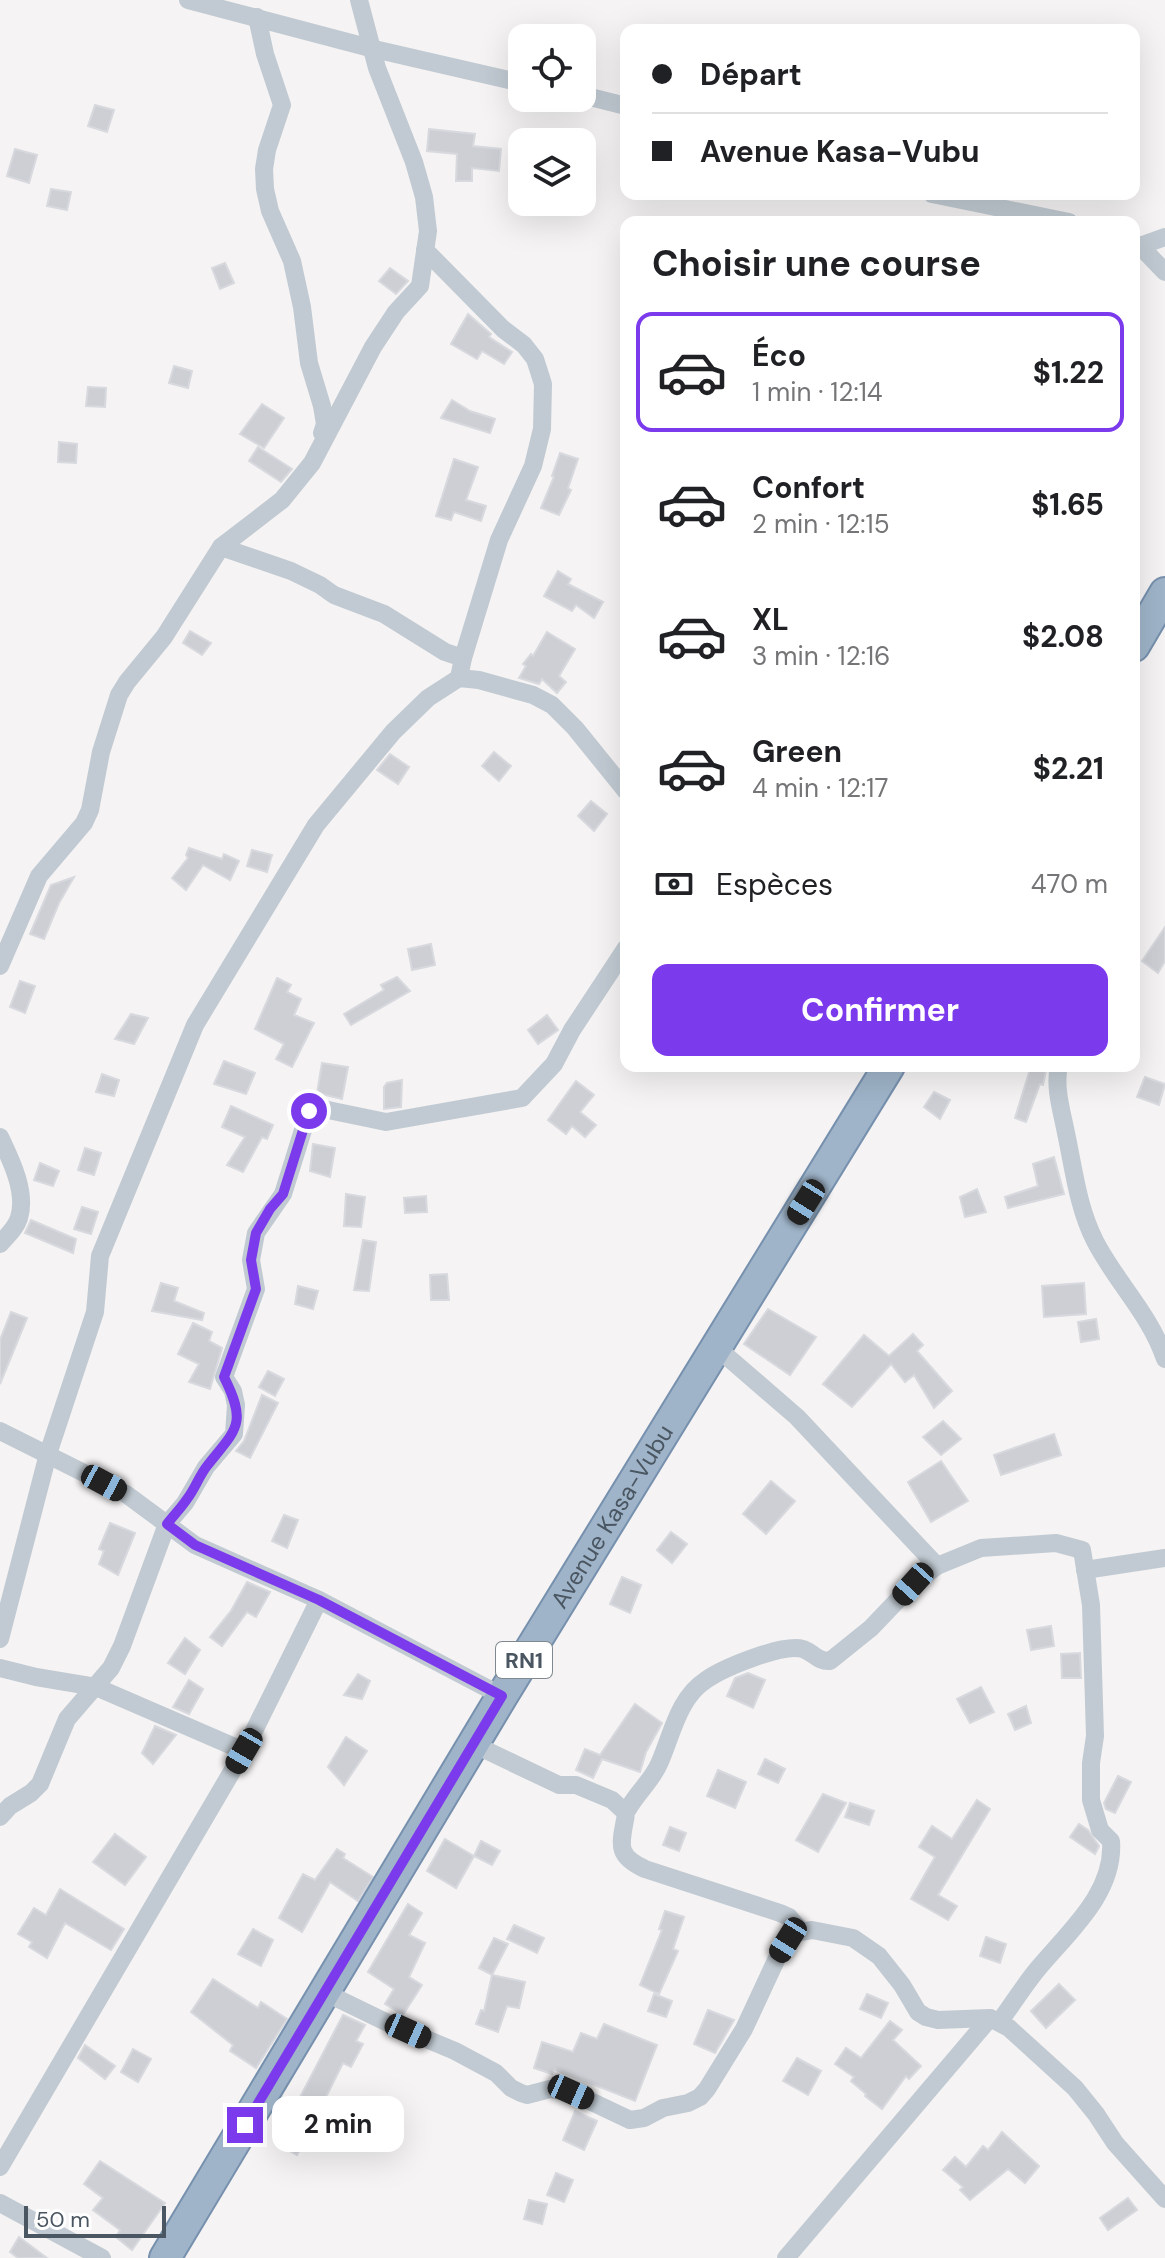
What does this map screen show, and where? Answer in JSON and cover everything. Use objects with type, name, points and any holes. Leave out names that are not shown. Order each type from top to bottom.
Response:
[{"type":"highway","points":[[1140,636],[1165,593]]},
{"type":"highway","name":"Avenue Kasa-Vubu","points":[[165,2258],[502,1696],[885,1072]]},
{"type":"street","points":[[188,0],[374,49],[508,80]]},
{"type":"street","points":[[0,966],[39,876],[84,823],[90,810],[101,752],[119,695],[164,637],[221,547],[282,500],[312,463],[373,347],[396,312],[420,286],[428,231],[424,197],[414,162],[377,68],[359,0]]},
{"type":"street","points":[[257,17],[265,54],[282,105],[267,150],[265,189],[270,211],[292,261],[309,363],[325,424],[312,463]]},
{"type":"street","points":[[596,98],[620,104]]},
{"type":"street","points":[[961,200],[1040,216]]},
{"type":"street","points":[[1140,243],[1165,237]]},
{"type":"street","points":[[1140,247],[1165,272]]},
{"type":"street","points":[[425,250],[503,329],[524,345],[535,359],[543,384],[542,429],[533,466],[499,540],[459,678]]},
{"type":"street","points":[[221,547],[291,571],[334,595],[384,614],[445,652],[463,658]]},
{"type":"street","points":[[0,1639],[48,1454],[95,1312],[100,1256],[195,1025],[316,825],[393,732],[428,698],[459,678],[508,687],[552,705],[620,784]]},
{"type":"street","points":[[0,1817],[10,1806],[37,1789],[51,1763],[67,1719],[111,1668],[167,1524],[190,1495],[206,1467],[234,1434],[236,1405],[233,1391],[224,1377],[256,1289],[251,1260],[253,1245],[262,1221],[283,1194],[309,1111],[312,1108],[328,1110],[386,1122],[522,1098],[554,1064],[572,1030],[620,957]]},
{"type":"street","points":[[1059,1072],[1059,1099],[1087,1221],[1096,1242],[1144,1313],[1165,1359]]},
{"type":"street","points":[[0,1137],[19,1183],[20,1217],[0,1244]]},
{"type":"street","points":[[716,1347],[797,1417],[937,1566]]},
{"type":"street","points":[[0,1431],[126,1494],[195,1545],[319,1600],[502,1696]]},
{"type":"street","points":[[786,2258],[1095,1903],[1112,1852],[1111,1841],[1100,1830],[1095,1819],[1091,1800],[1095,1736],[1091,1605],[1082,1550],[1056,1543],[981,1548],[937,1566],[913,1584],[871,1628],[830,1661],[822,1662],[803,1649],[772,1652],[720,1672],[694,1689],[674,1722],[658,1766],[625,1812],[621,1843],[624,1853],[632,1863],[665,1876],[780,1913],[789,1917],[800,1930]]},
{"type":"street","points":[[1085,1570],[1165,1558]]},
{"type":"street","points":[[0,2167],[244,1751],[319,1600]]},
{"type":"street","points":[[0,1668],[96,1687],[244,1751]]},
{"type":"street","points":[[473,1744],[559,1785],[576,1785],[612,1800],[625,1812]]},
{"type":"street","points":[[324,1992],[455,2051],[496,2073],[521,2093],[527,2095],[550,2089],[571,2092],[635,2120],[663,2108],[688,2103],[707,2089],[744,2029],[788,1940],[800,1930],[823,1931],[853,1938],[891,1969],[918,2012],[926,2017],[938,2020],[995,2019],[1075,2088],[1115,2143],[1165,2199]]},
{"type":"street","points":[[0,2203],[102,2258]]},
{"type":"building","points":[[95,105],[114,110],[107,132],[88,126]]},
{"type":"building","points":[[429,129],[475,134],[473,146],[501,149],[499,171],[472,168],[472,181],[456,181],[457,154],[427,151]]},
{"type":"building","points":[[15,149],[37,155],[29,183],[7,176]]},
{"type":"building","points":[[51,189],[71,192],[67,210],[47,206]]},
{"type":"building","points":[[225,263],[234,283],[220,289],[212,268]]},
{"type":"building","points":[[390,268],[408,281],[396,294],[379,281]]},
{"type":"building","points":[[468,314],[491,334],[489,337],[512,352],[504,364],[482,351],[477,359],[451,344]]},
{"type":"building","points":[[174,366],[192,371],[188,388],[169,383]]},
{"type":"building","points":[[88,387],[106,388],[105,407],[86,406]]},
{"type":"building","points":[[452,400],[470,411],[495,419],[490,433],[441,418]]},
{"type":"building","points":[[262,404],[284,418],[264,448],[240,434]]},
{"type":"building","points":[[59,442],[77,444],[76,463],[58,462]]},
{"type":"building","points":[[258,447],[292,469],[281,482],[249,461]]},
{"type":"building","points":[[560,453],[578,459],[568,488],[571,490],[559,515],[541,508]]},
{"type":"building","points":[[454,459],[478,467],[466,500],[486,506],[481,521],[454,512],[451,520],[436,516]]},
{"type":"building","points":[[558,571],[571,579],[568,584],[603,602],[594,618],[576,605],[572,611],[544,596]]},
{"type":"building","points":[[190,631],[211,643],[202,655],[183,643]]},
{"type":"building","points":[[547,632],[575,649],[559,676],[566,682],[557,693],[542,679],[539,684],[519,678],[526,666],[523,664],[531,654],[533,656]]},
{"type":"building","points":[[494,752],[511,766],[499,781],[482,766]]},
{"type":"building","points":[[390,754],[409,767],[398,784],[377,770]]},
{"type":"building","points":[[591,801],[607,814],[594,831],[578,816]]},
{"type":"building","points":[[189,848],[222,859],[224,854],[239,861],[230,880],[203,865],[186,890],[172,878],[188,858]]},
{"type":"building","points":[[252,850],[272,855],[267,872],[247,866]]},
{"type":"building","points":[[74,877],[44,939],[30,934],[51,885]]},
{"type":"building","points":[[1165,927],[1165,961],[1158,973],[1142,961]]},
{"type":"building","points":[[431,944],[435,965],[412,970],[408,949]]},
{"type":"building","points":[[397,977],[410,991],[351,1025],[344,1014],[384,990],[381,985]]},
{"type":"building","points":[[277,978],[291,985],[287,992],[301,999],[294,1015],[314,1023],[292,1067],[276,1059],[284,1044],[255,1029]]},
{"type":"building","points":[[20,981],[35,986],[25,1013],[10,1007]]},
{"type":"building","points":[[131,1014],[148,1018],[134,1044],[115,1039]]},
{"type":"building","points":[[547,1015],[558,1030],[538,1044],[528,1030]]},
{"type":"building","points":[[224,1061],[255,1073],[246,1094],[214,1084]]},
{"type":"building","points":[[322,1063],[348,1067],[342,1099],[317,1093]]},
{"type":"building","points":[[1029,1072],[1046,1072],[1026,1122],[1015,1118]]},
{"type":"building","points":[[102,1074],[119,1080],[114,1096],[96,1092]]},
{"type":"building","points":[[1145,1077],[1165,1084],[1159,1105],[1137,1097]]},
{"type":"building","points":[[402,1080],[401,1107],[384,1109],[384,1087],[387,1083]]},
{"type":"building","points":[[576,1081],[594,1095],[580,1112],[596,1125],[585,1137],[572,1126],[566,1134],[548,1120]]},
{"type":"building","points":[[934,1092],[950,1100],[940,1119],[924,1107]]},
{"type":"building","points":[[231,1106],[273,1125],[267,1139],[262,1137],[243,1172],[227,1165],[245,1137],[222,1127]]},
{"type":"building","points":[[313,1144],[335,1148],[330,1177],[310,1171]]},
{"type":"building","points":[[85,1148],[101,1153],[94,1175],[78,1170]]},
{"type":"building","points":[[1054,1157],[1064,1194],[1008,1208],[1005,1197],[1038,1186],[1033,1164]]},
{"type":"building","points":[[40,1163],[59,1171],[53,1186],[34,1180]]},
{"type":"building","points":[[977,1189],[986,1212],[965,1217],[960,1197]]},
{"type":"building","points":[[346,1194],[365,1197],[361,1227],[344,1226]]},
{"type":"building","points":[[426,1196],[427,1212],[405,1213],[404,1198]]},
{"type":"building","points":[[82,1207],[98,1212],[91,1234],[74,1229]]},
{"type":"building","points":[[31,1220],[76,1239],[73,1253],[25,1233]]},
{"type":"building","points":[[363,1240],[376,1242],[369,1291],[354,1290]]},
{"type":"building","points":[[447,1274],[449,1300],[431,1300],[430,1275]]},
{"type":"building","points":[[161,1283],[178,1288],[174,1301],[204,1313],[202,1320],[152,1311]]},
{"type":"building","points":[[1084,1283],[1086,1314],[1044,1317],[1042,1286]]},
{"type":"building","points":[[298,1286],[318,1291],[313,1309],[295,1304]]},
{"type":"building","points":[[768,1309],[816,1337],[790,1375],[744,1344]]},
{"type":"building","points":[[11,1312],[27,1318],[0,1384],[0,1340]]},
{"type":"building","points":[[1096,1319],[1099,1339],[1081,1342],[1078,1322]]},
{"type":"building","points":[[193,1323],[212,1332],[209,1341],[222,1348],[210,1389],[189,1382],[199,1364],[178,1354]]},
{"type":"building","points":[[913,1334],[923,1345],[917,1351],[952,1391],[934,1408],[914,1375],[905,1382],[891,1364],[852,1407],[823,1384],[864,1335],[889,1356]]},
{"type":"building","points":[[268,1371],[284,1379],[275,1396],[259,1387]]},
{"type":"building","points":[[262,1395],[278,1403],[250,1458],[236,1451],[244,1441]]},
{"type":"building","points":[[943,1421],[961,1439],[941,1455],[923,1437]]},
{"type":"building","points":[[1054,1434],[1061,1455],[1001,1475],[994,1455]]},
{"type":"building","points":[[941,1461],[968,1501],[931,1522],[908,1482]]},
{"type":"building","points":[[771,1481],[795,1501],[766,1534],[743,1514]]},
{"type":"building","points":[[284,1515],[298,1520],[287,1548],[272,1541]]},
{"type":"building","points":[[110,1523],[135,1533],[118,1575],[99,1564],[104,1551],[99,1549]]},
{"type":"building","points":[[671,1532],[687,1544],[672,1563],[657,1550]]},
{"type":"building","points":[[622,1577],[641,1585],[630,1613],[610,1604]]},
{"type":"building","points":[[247,1582],[270,1592],[256,1617],[247,1612],[222,1646],[210,1637],[231,1611]]},
{"type":"building","points":[[1051,1626],[1054,1646],[1031,1650],[1027,1630]]},
{"type":"building","points":[[185,1638],[200,1650],[185,1674],[168,1663]]},
{"type":"building","points":[[1080,1653],[1081,1678],[1062,1678],[1061,1654]]},
{"type":"building","points":[[748,1673],[765,1680],[753,1708],[727,1696],[735,1678]]},
{"type":"building","points":[[358,1674],[370,1681],[362,1699],[344,1695]]},
{"type":"building","points":[[189,1680],[203,1689],[189,1714],[173,1707]]},
{"type":"building","points":[[981,1687],[994,1712],[970,1723],[957,1699]]},
{"type":"building","points":[[635,1704],[662,1723],[646,1752],[640,1772],[602,1759],[593,1778],[576,1770],[585,1749],[600,1755]]},
{"type":"building","points":[[1026,1706],[1031,1723],[1015,1730],[1008,1714]]},
{"type":"building","points":[[155,1726],[176,1735],[153,1764],[142,1753]]},
{"type":"building","points":[[346,1737],[367,1751],[344,1785],[328,1767]]},
{"type":"building","points":[[765,1759],[785,1769],[778,1783],[758,1774]]},
{"type":"building","points":[[718,1770],[746,1782],[735,1808],[707,1796]]},
{"type":"building","points":[[1118,1776],[1131,1782],[1115,1813],[1106,1809],[1104,1803]]},
{"type":"building","points":[[823,1794],[846,1803],[818,1852],[796,1840]]},
{"type":"building","points":[[977,1800],[990,1809],[938,1895],[957,1906],[948,1920],[911,1899],[935,1857],[919,1847],[932,1826],[952,1839]]},
{"type":"building","points":[[850,1803],[874,1811],[869,1825],[845,1817]]},
{"type":"building","points":[[1079,1824],[1088,1830],[1099,1846],[1095,1854],[1070,1837]]},
{"type":"building","points":[[670,1827],[686,1833],[679,1851],[663,1845]]},
{"type":"building","points":[[115,1834],[146,1857],[125,1885],[93,1862]]},
{"type":"building","points":[[445,1839],[474,1856],[456,1888],[427,1871]]},
{"type":"building","points":[[481,1841],[500,1851],[492,1865],[474,1856]]},
{"type":"building","points":[[337,1849],[345,1854],[343,1858],[373,1877],[358,1901],[330,1882],[302,1932],[279,1918],[303,1874],[315,1880]]},
{"type":"building","points":[[60,1889],[124,1929],[111,1950],[65,1923],[47,1958],[29,1947],[32,1942],[18,1934],[34,1908],[46,1915]]},
{"type":"building","points":[[408,1904],[422,1913],[409,1935],[425,1943],[409,1977],[422,1985],[403,2015],[385,2004],[394,1989],[368,1972]]},
{"type":"building","points":[[665,1911],[684,1917],[673,1949],[678,1951],[659,1994],[640,1985],[662,1930],[659,1929]]},
{"type":"building","points":[[514,1925],[544,1938],[537,1953],[507,1939]]},
{"type":"building","points":[[253,1929],[273,1940],[261,1966],[238,1954]]},
{"type":"building","points":[[986,1937],[1006,1944],[1000,1963],[980,1956]]},
{"type":"building","points":[[494,1938],[508,1944],[492,1975],[479,1968]]},
{"type":"building","points":[[492,1975],[525,1982],[519,2008],[507,2006],[498,2032],[476,2024],[481,2010],[484,2011]]},
{"type":"building","points":[[213,1979],[258,2008],[261,2002],[287,2019],[256,2068],[230,2051],[233,2045],[191,2012]]},
{"type":"building","points":[[1059,1984],[1075,2000],[1046,2028],[1031,2011]]},
{"type":"building","points":[[654,1994],[672,2001],[666,2017],[648,2011]]},
{"type":"building","points":[[867,1994],[888,2003],[881,2018],[860,2009]]},
{"type":"building","points":[[708,2010],[734,2020],[715,2053],[694,2044]]},
{"type":"building","points":[[343,2015],[365,2025],[356,2041],[363,2044],[351,2067],[343,2063],[297,2155],[276,2143]]},
{"type":"building","points":[[890,2021],[902,2030],[893,2040],[921,2066],[909,2079],[906,2076],[882,2109],[851,2081],[854,2077],[835,2064],[846,2048],[861,2058]]},
{"type":"building","points":[[604,2024],[657,2045],[635,2101],[554,2069],[552,2074],[534,2068],[542,2042],[573,2052],[581,2033],[597,2039]]},
{"type":"building","points":[[85,2045],[115,2066],[105,2079],[78,2058]]},
{"type":"building","points":[[133,2049],[151,2059],[138,2082],[121,2072]]},
{"type":"building","points":[[797,2058],[821,2071],[808,2095],[783,2081]]},
{"type":"building","points":[[575,2111],[597,2121],[584,2150],[563,2140]]},
{"type":"building","points":[[1002,2132],[1039,2166],[1025,2183],[1008,2169],[970,2200],[960,2190],[963,2187],[943,2170],[955,2157],[966,2167],[983,2146],[988,2150]]},
{"type":"building","points":[[100,2161],[165,2203],[132,2250],[116,2237],[120,2230],[93,2210],[103,2198],[84,2184]]},
{"type":"building","points":[[556,2173],[573,2180],[564,2202],[547,2195]]},
{"type":"building","points":[[1128,2198],[1137,2210],[1108,2230],[1100,2218]]},
{"type":"building","points":[[529,2200],[547,2204],[542,2224],[524,2219]]},
{"type":"building","points":[[19,2237],[47,2258],[18,2258],[10,2252]]},
{"type":"route","points":[[245,2125],[502,1696],[319,1600],[195,1545],[167,1524],[185,1503],[206,1467],[234,1434],[236,1405],[233,1391],[224,1377],[256,1289],[251,1260],[253,1245],[262,1221],[283,1194],[289,1180],[309,1111]]}]
